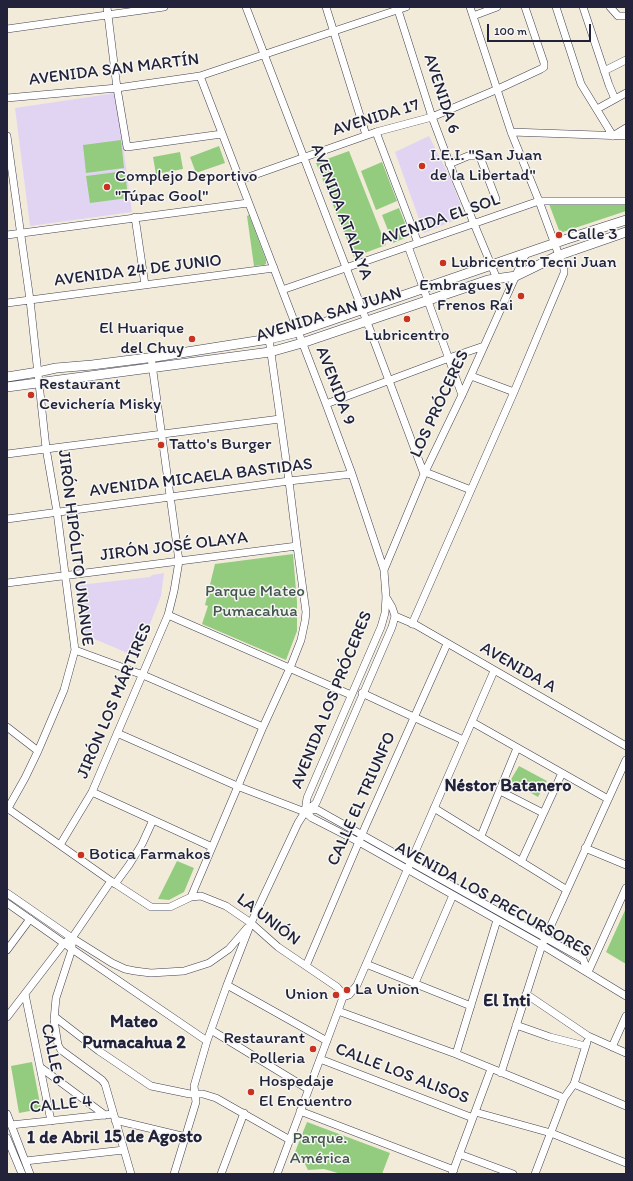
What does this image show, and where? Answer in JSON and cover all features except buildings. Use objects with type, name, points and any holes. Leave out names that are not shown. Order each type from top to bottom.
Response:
[{"type":"main road","name":"AVENIDA SAN JUAN","points":[[7,376],[56,368],[151,357],[268,339],[298,332],[554,243],[626,220]]},
{"type":"main road","name":"AVENIDA SAN JUAN","points":[[7,387],[270,352],[367,322],[488,280],[516,276],[558,256],[626,232]]},
{"type":"street","points":[[7,29],[108,11],[164,7]]},
{"type":"street","name":"AVENIDA ATALAYA","points":[[246,7],[347,268],[424,473]]},
{"type":"street","points":[[326,7],[366,135]]},
{"type":"street","name":"AVENIDA SAN MARTÍN","points":[[7,98],[117,88],[200,76],[265,55],[397,8],[406,7]]},
{"type":"street","points":[[412,624],[514,392],[564,273],[564,269],[539,201],[511,132],[470,7]]},
{"type":"street","points":[[473,16],[497,7]]},
{"type":"street","name":"AVENIDA 17","points":[[240,180],[366,135],[432,117],[541,70],[544,67],[544,63],[525,7]]},
{"type":"street","points":[[556,7],[581,84],[613,136]]},
{"type":"street","points":[[583,7],[615,99]]},
{"type":"street","points":[[610,7],[618,16],[626,16]]},
{"type":"street","name":"AVENIDA 6","points":[[397,8],[432,117],[449,164],[475,223],[497,279]]},
{"type":"street","points":[[108,11],[117,88],[127,147],[222,134]]},
{"type":"street","points":[[604,71],[626,60]]},
{"type":"street","name":"AVENIDA 9","points":[[200,76],[352,474],[384,570],[386,597]]},
{"type":"street","points":[[597,109],[626,93]]},
{"type":"street","points":[[613,136],[626,128]]},
{"type":"street","points":[[376,132],[418,243]]},
{"type":"street","points":[[511,132],[626,136]]},
{"type":"street","name":"JIRÓN HIPÓLITO UNANUE","points":[[7,136],[9,164],[21,233],[30,300],[46,448],[57,512],[75,650],[64,690],[38,751],[25,778],[7,809]]},
{"type":"street","points":[[449,164],[468,156],[480,157],[496,199]]},
{"type":"street","name":"AVENIDA EL SOL","points":[[282,290],[539,201],[626,201]]},
{"type":"street","points":[[7,235],[248,203]]},
{"type":"street","points":[[135,217],[145,286]]},
{"type":"street","points":[[408,246],[462,395]]},
{"type":"street","name":"LOS PRÓCERES","points":[[384,570],[424,473],[471,376],[526,253]]},
{"type":"street","name":"AVENIDA 24 DE JUNIO","points":[[7,303],[274,268]]},
{"type":"street","points":[[7,809],[151,907],[170,907],[191,897],[237,786],[290,668],[301,640],[306,612],[296,546],[289,481],[268,339]]},
{"type":"street","points":[[326,404],[484,346]]},
{"type":"street","name":"JIRÓN LOS MÁRTIRES","points":[[60,845],[92,792],[116,733],[143,675],[168,615],[174,591],[179,561],[151,357]]},
{"type":"street","points":[[471,376],[514,392]]},
{"type":"street","points":[[7,454],[280,419]]},
{"type":"street","points":[[424,473],[471,490]]},
{"type":"street","name":"AVENIDA MICAELA BASTIDAS","points":[[7,519],[289,481],[352,474]]},
{"type":"street","name":"JIRÓN JOSÉ OLAYA","points":[[7,584],[296,546]]},
{"type":"street","name":"AVENIDA LOS PRÓCERES","points":[[174,1174],[196,1102],[194,1086],[207,1041],[251,923],[293,833],[305,812],[316,803],[362,693],[392,627],[395,616],[386,597]]},
{"type":"street","name":"AVENIDA LOS PRÓCERES","points":[[305,812],[307,798],[381,627],[385,612],[386,597]]},
{"type":"street","points":[[168,615],[351,695]]},
{"type":"street","name":"AVENIDA A","points":[[395,616],[412,624],[626,746]]},
{"type":"street","name":"CALLE EL TRIUNFO","points":[[306,966],[446,644]]},
{"type":"street","points":[[75,650],[143,675],[263,727]]},
{"type":"street","points":[[276,1174],[343,997],[354,991],[494,671]]},
{"type":"street","points":[[362,693],[463,740]]},
{"type":"street","points":[[472,722],[608,799]]},
{"type":"street","points":[[7,727],[38,751]]},
{"type":"street","name":"AVENIDA LOS PRECURSORES","points":[[116,733],[237,786],[305,812],[312,818],[359,842],[498,920],[583,959],[588,972]]},
{"type":"street","points":[[481,836],[518,748]]},
{"type":"street","points":[[501,1073],[544,941],[626,760]]},
{"type":"street","points":[[521,862],[562,773]]},
{"type":"street","points":[[500,791],[543,813]]},
{"type":"street","points":[[92,792],[212,846]]},
{"type":"street","points":[[434,808],[567,890]]},
{"type":"street","name":"AVENIDA LOS PRECURSORES","points":[[305,812],[316,809],[410,862],[544,941]]},
{"type":"street","points":[[7,1018],[64,943],[72,938],[113,882],[129,865],[142,844],[153,820]]},
{"type":"street","points":[[586,848],[626,865]]},
{"type":"street","points":[[626,888],[588,972],[626,996]]},
{"type":"street","points":[[7,893],[72,938],[112,963],[125,969],[151,973],[184,971],[209,963],[228,949],[251,923]]},
{"type":"street","points":[[415,983],[453,895]]},
{"type":"street","name":"LA UNIÓN","points":[[191,897],[201,896],[226,906],[251,923],[278,947],[337,987],[343,997]]},
{"type":"street","points":[[7,903],[207,1041]]},
{"type":"street","points":[[7,950],[30,919]]},
{"type":"street","points":[[456,1054],[498,920]]},
{"type":"street","points":[[72,938],[72,949],[56,998],[55,1017],[59,1047],[102,1080],[107,1088],[131,1174]]},
{"type":"street","points":[[366,964],[471,1006]]},
{"type":"street","points":[[227,985],[327,1041]]},
{"type":"street","name":"CALLE 6","points":[[25,994],[51,1121]]},
{"type":"street","points":[[526,994],[588,1036],[626,1053]]},
{"type":"street","points":[[338,1010],[456,1054],[564,1098]]},
{"type":"street","points":[[612,1047],[626,1016]]},
{"type":"street","points":[[55,1017],[99,1051],[151,1086],[195,1094],[203,1094],[216,1098],[290,1140]]},
{"type":"street","points":[[516,1025],[550,1037],[585,1046]]},
{"type":"street","points":[[211,1030],[308,1089]]},
{"type":"street","points":[[535,1174],[564,1098],[574,1084],[588,1036]]},
{"type":"street","name":"CALLE LOS ALISOS","points":[[320,1059],[474,1115],[551,1133],[626,1163]]},
{"type":"street","points":[[40,1067],[104,1115]]},
{"type":"street","points":[[300,1111],[453,1172],[491,1069]]},
{"type":"street","points":[[574,1084],[626,1106]]},
{"type":"street","points":[[221,1174],[244,1113]]},
{"type":"street","name":"CALLE 4","points":[[11,1125],[104,1115],[186,1137]]},
{"type":"street","points":[[7,1116],[30,1174]]},
{"type":"street","points":[[7,1138],[22,1174]]},
{"type":"street","points":[[25,1161],[124,1150]]},
{"type":"street","points":[[459,1154],[513,1174]]},
{"type":"shaded area","points":[[116,93],[132,212],[30,226],[15,108]]},
{"type":"shaded area","points":[[429,136],[451,180],[465,216],[424,233],[395,152]]},
{"type":"shaded area","points":[[164,573],[161,596],[137,657],[85,635],[79,585],[150,577],[152,575]]},
{"type":"green space","points":[[121,140],[124,168],[86,173],[83,145]]},
{"type":"green space","points":[[219,146],[225,163],[196,173],[190,157]]},
{"type":"green space","points":[[349,151],[386,245],[354,257],[316,163]]},
{"type":"green space","points":[[180,152],[183,169],[156,174],[153,157]]},
{"type":"green space","points":[[382,162],[397,201],[376,210],[361,171]]},
{"type":"green space","name":"Complejo Deportivo \"Túpac Gool\"","points":[[125,171],[128,198],[90,203],[86,176]]},
{"type":"green space","points":[[549,204],[626,204],[626,211],[560,233]]},
{"type":"green space","points":[[399,208],[410,236],[393,243],[382,215]]},
{"type":"green space","points":[[249,215],[266,260],[266,264],[264,265],[254,266],[247,216]]},
{"type":"green space","name":"Parque Mateo Pumacahua","points":[[293,554],[297,602],[297,631],[286,660],[202,624],[208,606],[205,605],[215,564]]},
{"type":"green space","points":[[519,766],[547,781],[538,797],[510,781]]},
{"type":"green space","points":[[177,861],[194,868],[184,892],[169,900],[158,899]]},
{"type":"green space","points":[[626,908],[626,964],[606,952]]},
{"type":"green space","points":[[32,1062],[41,1109],[19,1113],[11,1066]]},
{"type":"green space","name":"Parque. América","points":[[307,1122],[390,1153],[382,1174],[341,1174],[324,1169],[308,1170],[304,1162],[291,1162]]},
{"type":"place","name":"I.E.I. \"San Juan de la Libertad\"","points":[[422,166]]},
{"type":"place","name":"Complejo Deportivo \"Túpac Gool\"","points":[[107,187]]},
{"type":"place","name":"Calle 3","points":[[559,235]]},
{"type":"place","name":"Lubricentro Tecni Juan","points":[[443,263]]},
{"type":"place","name":"Embragues y Frenos Rai","points":[[521,296]]},
{"type":"place","name":"Lubricentro","points":[[407,319]]},
{"type":"place","name":"El Huarique del Chuy","points":[[192,339]]},
{"type":"place","name":"Restaurant Cevichería Misky","points":[[31,395]]},
{"type":"place","name":"Tatto's Burger","points":[[161,445]]},
{"type":"place","name":"Botica Farmakos","points":[[81,855]]},
{"type":"place","name":"La Union","points":[[347,990]]},
{"type":"place","name":"Union","points":[[336,995]]},
{"type":"place","name":"Restaurant Polleria","points":[[313,1049]]},
{"type":"place","name":"Hospedaje El Encuentro","points":[[251,1092]]},
{"type":"district","name":"Néstor Batanero","points":[[508,786]]},
{"type":"district","name":"El Inti","points":[[507,1001]]},
{"type":"district","name":"Mateo Pumacahua 2","points":[[134,1032]]},
{"type":"district","name":"15 de Agosto","points":[[153,1137]]},
{"type":"district","name":"1 de Abril","points":[[63,1138]]}]
